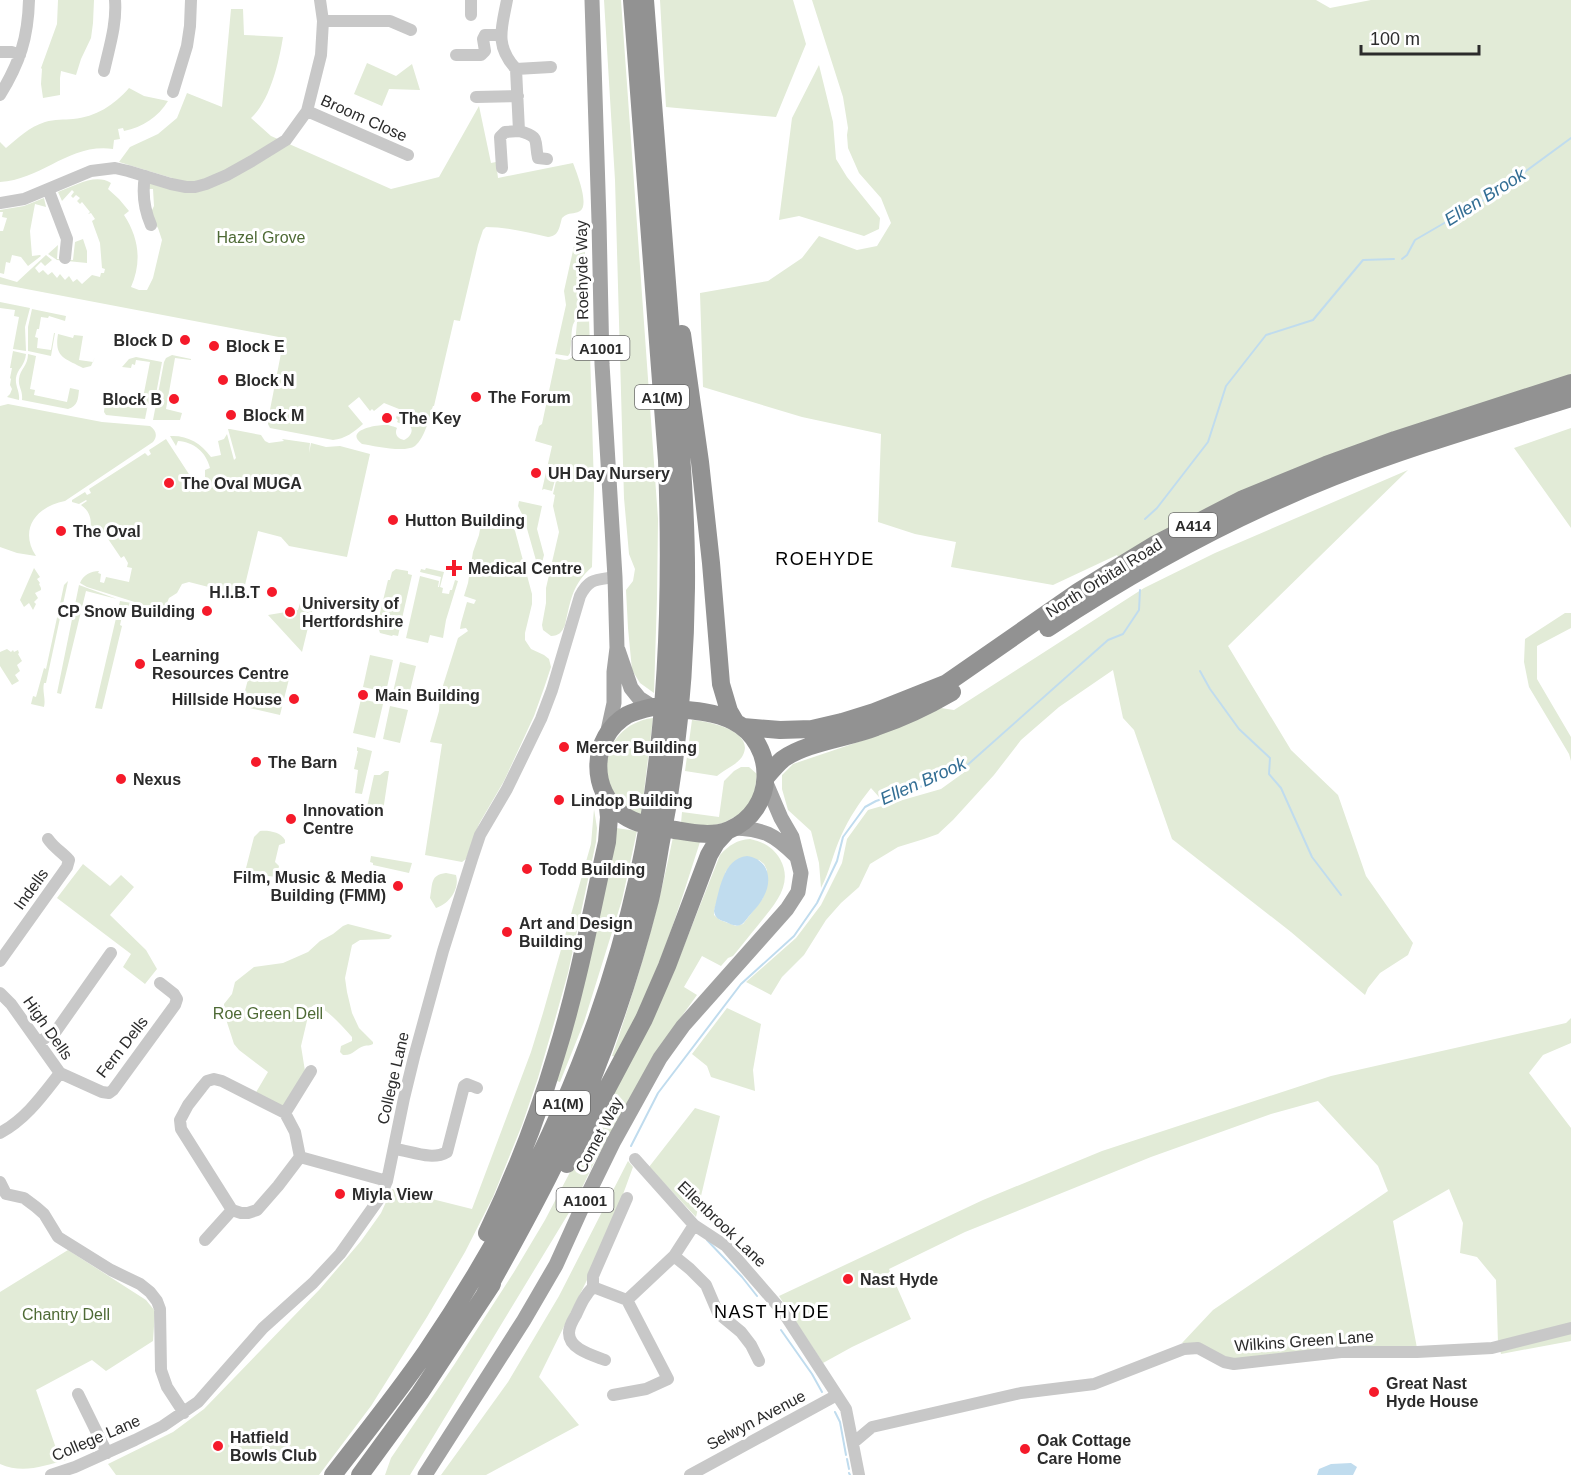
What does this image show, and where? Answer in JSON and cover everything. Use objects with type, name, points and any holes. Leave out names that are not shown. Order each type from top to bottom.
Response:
[{"type":"highway","name":"A1(M)","points":[[333,1475],[424,1354],[512,1210],[542,1151],[579,1067],[620,946],[638,876],[653,794],[665,681],[669,528],[666,449],[632,0]]},
{"type":"highway","name":"A1(M)","points":[[360,1475],[420,1393],[485,1294],[553,1168],[605,1047],[628,979],[650,897],[670,799],[683,672],[685,530],[645,0]]},
{"type":"highway","points":[[372,1475],[449,1367],[508,1276],[541,1219],[563,1171],[644,1019],[667,966],[709,855],[716,843],[743,822],[758,805],[763,794],[766,779],[764,757],[750,734],[739,725],[729,711],[720,684],[711,563],[700,462],[681,322],[673,275],[664,243]]},
{"type":"highway","name":"North Orbital Road","points":[[739,725],[780,730],[812,729],[874,712],[947,683],[1078,592],[1120,566],[1156,544],[1243,500],[1326,465],[1395,440],[1571,383]]},
{"type":"highway","name":"North Orbital Road","points":[[766,779],[775,766],[792,753],[875,728],[906,716],[937,700],[1128,577],[1253,511],[1389,456],[1571,398]]},
{"type":"highway","points":[[730,830],[713,834],[694,833],[636,822],[624,816],[607,798],[598,777],[598,766],[602,745],[607,735],[626,716],[634,712],[653,707],[721,717],[739,725]]},
{"type":"highway","points":[[402,1383],[491,1224],[518,1162],[546,1086],[575,986],[607,842],[609,817],[607,798]]},
{"type":"highway","points":[[485,1294],[563,1171]]},
{"type":"main road","name":"Roehyde Way","points":[[592,0],[602,363],[617,648],[614,703],[607,735]]},
{"type":"main road","name":"Roehyde Way","points":[[617,648],[631,688],[639,698],[653,707]]},
{"type":"main road","name":"Comet Way","points":[[426,1474],[524,1320],[556,1265],[609,1152],[660,1058],[683,1026],[793,901],[798,892],[801,873],[798,858],[792,837],[781,818],[766,779]]},
{"type":"main road","points":[[730,830],[750,829],[766,833],[781,842],[798,858]]},
{"type":"street","points":[[0,94],[25,42],[29,0]]},
{"type":"street","points":[[104,71],[113,32],[115,0]]},
{"type":"street","points":[[174,92],[187,46],[191,0]]},
{"type":"street","points":[[0,203],[24,199],[91,171],[115,168],[171,184],[195,187],[206,184],[252,161],[286,140],[307,111],[321,55],[323,21],[320,0]]},
{"type":"street","points":[[471,0],[471,15]]},
{"type":"street","points":[[507,0],[500,35],[510,63],[516,69],[519,131]]},
{"type":"street","points":[[323,21],[390,21],[411,30]]},
{"type":"street","points":[[456,55],[481,55],[484,51],[485,35],[500,35]]},
{"type":"street","points":[[0,52],[20,55]]},
{"type":"street","points":[[516,69],[551,67]]},
{"type":"street","points":[[476,97],[518,96]]},
{"type":"street","name":"Broom Close","points":[[307,111],[408,155]]},
{"type":"street","points":[[502,168],[500,136],[505,132],[519,131],[533,136],[537,140],[538,158],[547,159]]},
{"type":"street","points":[[145,176],[143,198],[150,225]]},
{"type":"street","points":[[48,189],[67,239],[65,258]]},
{"type":"street","name":"College Lane","points":[[51,1475],[107,1453],[163,1426],[198,1402],[263,1328],[313,1283],[340,1254],[368,1217],[387,1181],[414,1057],[443,951],[480,835],[507,789],[541,719],[586,585],[595,580],[615,577]]},
{"type":"street","name":"Indells","points":[[0,961],[67,867],[69,860],[53,847],[48,839]]},
{"type":"street","points":[[39,1042],[56,1031],[111,953]]},
{"type":"street","name":"Fern Dells","points":[[60,1073],[102,1092],[109,1093],[113,1090],[175,1005],[177,999],[174,994],[160,983]]},
{"type":"street","name":"High Dells","points":[[0,993],[60,1073],[29,1112],[0,1133]]},
{"type":"street","points":[[285,1113],[311,1071]]},
{"type":"street","points":[[214,1079],[285,1113],[295,1132],[300,1158],[257,1210],[248,1213],[232,1210],[181,1129],[180,1120],[207,1081],[214,1079]]},
{"type":"street","points":[[395,1149],[432,1156],[441,1156],[447,1152],[464,1086],[467,1084],[477,1088]]},
{"type":"street","points":[[300,1158],[387,1181]]},
{"type":"street","name":"Ellenbrook Lane","points":[[635,1159],[694,1225],[726,1246],[783,1312],[846,1409],[859,1475]]},
{"type":"street","points":[[2,1194],[24,1198],[45,1215],[58,1237],[150,1292],[160,1309],[160,1370],[184,1413]]},
{"type":"street","points":[[605,1360],[581,1350],[572,1342],[569,1334],[570,1326],[586,1293],[593,1287],[593,1276],[627,1198]]},
{"type":"street","points":[[205,1240],[232,1210]]},
{"type":"street","points":[[627,1300],[674,1256],[694,1225]]},
{"type":"street","points":[[674,1256],[706,1285],[718,1313],[741,1332],[759,1361]]},
{"type":"street","points":[[593,1287],[627,1300],[668,1379],[646,1389],[613,1395]]},
{"type":"street","name":"Wilkins Green Lane","points":[[853,1443],[872,1427],[1021,1393],[1094,1384],[1184,1348],[1198,1348],[1224,1362],[1234,1364],[1341,1352],[1417,1352],[1492,1347],[1571,1328]]},
{"type":"street","points":[[78,1394],[107,1453]]},
{"type":"street","name":"Selwyn Avenue","points":[[690,1475],[837,1395]]},
{"type":"street","points":[[849,1417],[872,1427]]},
{"type":"green space","points":[[58,0],[94,0],[91,38],[76,75],[61,71],[60,95],[43,98],[41,68],[57,24]]},
{"type":"green space","points":[[604,0],[621,0],[658,519],[654,693],[640,683],[632,670],[628,628],[626,590],[633,581],[635,569],[629,554],[624,498],[615,180]]},
{"type":"green space","points":[[660,0],[793,0],[806,44],[776,117],[666,107]]},
{"type":"green space","points":[[812,0],[1316,0],[1330,8],[1371,0],[1571,0],[1571,377],[1119,559],[1117,555],[1053,585],[951,567],[956,542],[915,534],[878,522],[881,434],[802,417],[703,387],[700,293],[768,281],[802,258],[819,236],[857,250],[877,246],[891,223],[881,198],[859,173],[848,148],[848,128],[843,97]]},
{"type":"green space","name":"Hazel Grove","points":[[231,9],[243,9],[244,35],[283,37],[276,69],[268,91],[258,111],[251,118],[271,136],[391,189],[439,177],[479,106],[491,163],[496,162],[498,178],[573,163],[581,188],[583,208],[562,218],[558,231],[554,235],[548,237],[494,227],[486,227],[483,230],[460,321],[454,320],[434,406],[426,428],[415,446],[404,449],[362,444],[357,439],[357,435],[370,427],[388,425],[395,427],[397,436],[404,440],[412,430],[409,425],[397,422],[399,409],[384,403],[374,411],[372,409],[370,411],[359,397],[348,406],[363,424],[341,438],[333,440],[270,428],[268,420],[284,338],[0,284],[0,277],[17,282],[46,255],[52,260],[45,266],[41,262],[35,268],[39,273],[43,270],[48,275],[52,272],[57,278],[60,274],[65,280],[69,276],[73,282],[77,279],[82,284],[92,275],[100,277],[101,273],[104,273],[100,243],[92,221],[95,219],[91,213],[88,214],[90,212],[82,202],[80,204],[77,201],[80,198],[76,195],[73,198],[71,196],[74,192],[72,190],[62,201],[58,192],[98,179],[111,183],[108,189],[129,211],[124,215],[136,241],[138,259],[131,287],[147,290],[153,278],[162,240],[151,212],[154,206],[153,189],[147,189],[149,182],[170,187],[172,178],[119,162],[130,147],[158,134],[177,118],[187,93],[222,107]]},
{"type":"green space","points":[[367,63],[396,76],[412,64],[420,90],[389,89],[382,106],[354,94]]},
{"type":"green space","points":[[819,65],[833,122],[836,159],[847,177],[880,218],[879,229],[864,236],[799,216],[779,220],[792,118]]},
{"type":"green space","points":[[129,88],[144,96],[168,101],[160,112],[144,124],[124,131],[123,128],[118,129],[120,139],[114,140],[113,149],[83,151],[29,175],[0,182],[0,142],[6,148],[39,124],[52,120],[81,118],[97,113],[111,105]]},
{"type":"green space","points":[[44,198],[46,207],[35,204],[30,231],[32,256],[41,256],[28,266],[21,257],[12,255],[10,263],[6,262],[4,274],[0,273],[0,231],[3,231],[7,218],[2,217],[3,212],[0,210],[24,206]]},
{"type":"green space","points":[[83,239],[87,251],[87,263],[57,260],[48,254],[58,245],[57,259],[73,260],[75,242]]},
{"type":"green space","points":[[577,240],[584,240],[589,310],[577,318],[572,327],[568,356],[555,354],[566,305],[564,291]]},
{"type":"green space","points":[[0,302],[30,308],[25,327],[26,351],[13,349],[19,317],[14,316],[15,310],[0,308]]},
{"type":"green space","points":[[32,309],[66,316],[65,321],[49,316],[48,318],[41,317],[35,337],[38,338],[37,348],[51,350],[55,333],[51,356],[28,351],[28,327]]},
{"type":"green space","points":[[589,317],[594,488],[592,567],[576,586],[563,630],[551,636],[543,630],[542,625],[546,588],[559,532],[553,506],[556,481],[552,491],[542,490],[552,446],[535,441],[539,426],[542,424],[556,358],[568,360],[574,355],[577,322]]},
{"type":"green space","points":[[58,334],[73,338],[74,335],[83,336],[79,360],[93,362],[91,366],[83,368],[62,356],[58,348]]},
{"type":"green space","points":[[13,351],[26,354],[16,378],[19,400],[7,397],[12,389],[10,378],[12,368],[10,368]]},
{"type":"green space","points":[[28,354],[36,356],[30,389],[35,390],[34,395],[67,402],[70,388],[79,390],[74,406],[68,409],[22,400],[19,379]]},
{"type":"green space","points":[[172,355],[191,359],[175,358],[166,409],[182,413],[180,420],[153,420],[164,362]]},
{"type":"green space","points":[[136,357],[162,362],[154,405],[148,404],[145,419],[106,415],[105,402],[137,408],[139,403],[142,403],[150,362],[136,360],[135,365],[132,364],[131,368],[122,367],[129,359]]},
{"type":"green space","points":[[8,404],[102,422],[150,426],[156,433],[153,442],[65,501],[45,508],[38,514],[33,521],[29,537],[36,556],[0,547],[0,406]]},
{"type":"green space","points":[[1571,428],[1571,528],[1514,448]]},
{"type":"green space","points":[[228,429],[261,435],[269,443],[284,441],[282,439],[310,443],[309,453],[311,443],[326,447],[340,446],[370,454],[347,557],[289,546],[281,537],[258,531],[245,585],[235,583],[232,593],[189,582],[182,584],[177,593],[169,598],[164,610],[181,615],[180,618],[140,611],[141,604],[80,583],[88,574],[99,571],[100,582],[104,583],[106,577],[129,582],[132,568],[127,567],[128,563],[124,556],[121,558],[102,530],[94,535],[90,533],[90,517],[81,505],[87,501],[79,504],[72,500],[85,492],[87,495],[91,493],[89,489],[145,453],[148,456],[151,454],[149,450],[166,439],[200,491],[205,481],[205,470],[210,468],[206,457],[189,443],[178,441],[176,446],[170,436],[193,441],[211,457],[221,455],[218,441],[224,439],[227,434],[234,460],[236,458]]},
{"type":"green space","points":[[1408,470],[1228,646],[1291,750],[1338,795],[1366,876],[1413,943],[1408,955],[1380,973],[1365,995],[1291,932],[1172,839],[1134,730],[1123,718],[1113,670],[1059,707],[1021,740],[994,775],[938,834],[898,847],[870,864],[859,887],[826,920],[804,955],[782,977],[771,995],[746,982],[796,938],[821,905],[842,863],[847,839],[868,810],[941,789],[966,771],[959,762],[953,767],[879,797],[871,788],[844,829],[821,888],[819,863],[811,831],[788,810],[782,789],[782,775],[793,764],[870,738],[941,708],[954,710],[1144,588],[1215,553]]},
{"type":"green space","points":[[519,501],[542,506],[537,529],[544,555],[540,571],[524,518],[518,506]]},
{"type":"green space","points":[[483,512],[506,521],[514,527],[532,594],[525,640],[531,649],[549,659],[551,667],[534,716],[504,781],[479,824],[466,859],[462,862],[425,855],[442,744],[430,742],[439,711],[440,695],[458,638],[468,631],[466,628],[460,629],[467,602],[474,604],[476,600],[464,596]]},
{"type":"green space","points":[[34,568],[40,577],[37,579],[41,590],[35,593],[38,598],[34,602],[36,604],[33,610],[29,603],[24,607],[20,600]]},
{"type":"green space","points":[[396,569],[408,571],[408,574],[412,575],[398,636],[392,636],[380,633],[381,622],[378,621],[388,580]]},
{"type":"green space","points":[[421,569],[444,572],[440,587],[443,588],[442,593],[449,594],[455,580],[458,581],[443,638],[430,635],[428,643],[406,638],[420,576],[439,581],[439,587],[441,577],[420,572]]},
{"type":"green space","points":[[68,581],[46,683],[44,683],[44,707],[31,704],[33,696],[36,697],[44,668],[46,669],[64,585]]},
{"type":"green space","points":[[79,585],[117,599],[86,591],[61,694],[57,693]]},
{"type":"green space","points":[[120,601],[137,604],[139,607],[138,609],[126,606],[124,608],[120,625],[122,626],[102,709],[95,708]]},
{"type":"green space","points":[[304,601],[309,602],[309,606],[313,607],[302,652],[268,615],[298,610],[300,603],[303,604]]},
{"type":"green space","points":[[1565,613],[1571,613],[1571,628],[1537,646],[1537,679],[1571,737],[1571,761],[1529,687],[1524,662],[1525,639]]},
{"type":"green space","points":[[7,649],[11,652],[18,650],[22,661],[17,665],[20,671],[15,675],[19,681],[12,685],[0,666],[0,652]]},
{"type":"green space","points":[[370,655],[393,660],[386,692],[363,687]]},
{"type":"green space","points":[[400,662],[416,666],[409,695],[393,692]]},
{"type":"green space","points":[[251,668],[289,679],[280,715],[241,706]]},
{"type":"green space","points":[[361,699],[383,704],[375,738],[353,733]]},
{"type":"green space","points":[[390,706],[408,710],[400,743],[383,739]]},
{"type":"green space","points":[[653,718],[641,816],[625,806],[614,793],[608,778],[607,762],[612,747],[621,733],[635,723]]},
{"type":"green space","points":[[692,720],[718,725],[736,734],[745,747],[741,758],[717,776],[685,771]]},
{"type":"green space","points":[[357,747],[372,751],[362,794],[355,793],[358,770],[354,769]]},
{"type":"green space","points":[[741,767],[749,767],[757,774],[754,797],[742,813],[723,823],[709,826],[681,823],[682,812],[719,817],[724,781]]},
{"type":"green space","points":[[389,771],[383,811],[367,807],[374,775],[380,775]]},
{"type":"green space","points":[[594,809],[597,828],[596,842],[568,973],[522,1125],[493,1197],[465,1252],[371,1406],[319,1475],[116,1475],[108,1464],[173,1432],[204,1409],[320,1289],[361,1241],[381,1213],[392,1189],[472,1209],[531,1052],[543,1013],[591,844]]},
{"type":"green space","points":[[616,828],[637,831],[622,900],[584,1022],[560,1082],[554,1080]]},
{"type":"green space","points":[[260,831],[274,832],[285,840],[285,843],[279,845],[275,862],[279,866],[277,877],[245,872],[254,837]]},
{"type":"green space","points":[[673,837],[700,842],[676,917],[655,972],[617,1057],[612,1056],[646,947]]},
{"type":"green space","points":[[750,839],[767,846],[780,859],[785,877],[781,893],[733,956],[721,966],[702,956],[684,987],[697,995],[679,1020],[618,1120],[573,1206],[410,1475],[385,1475],[391,1458],[454,1365],[545,1220],[670,981],[720,855],[734,844]],"holes":[[[759,860],[767,870],[763,898],[743,924],[736,926],[714,915],[726,871]]]},
{"type":"green space","points":[[371,856],[412,863],[409,873],[373,865],[370,862]]},
{"type":"green space","points":[[83,864],[110,886],[121,875],[134,887],[110,915],[146,950],[157,969],[145,984],[123,967],[131,954],[57,898]]},
{"type":"green space","points":[[446,873],[456,875],[455,891],[449,899],[436,908],[430,898],[433,881],[437,876]]},
{"type":"green space","name":"Roe Green Dell","points":[[348,924],[392,936],[389,939],[360,940],[352,945],[345,978],[352,1013],[359,1028],[373,1044],[343,1055],[340,1052],[341,1046],[352,1041],[352,1037],[329,1014],[314,1005],[310,1008],[301,1046],[305,1071],[287,1104],[280,1106],[255,1094],[268,1072],[234,1044],[224,1013],[224,1004],[232,994],[235,982],[254,967],[283,963],[308,952],[320,941]]},
{"type":"green space","points":[[727,1008],[761,1024],[753,1070],[755,1091],[711,1077],[707,1066],[692,1054]]},
{"type":"green space","points":[[1571,1018],[1571,1043],[1543,1055],[1529,1073],[1571,1128],[1571,1341],[1501,1354],[1498,1343],[1496,1280],[1477,1257],[1460,1253],[1463,1223],[1449,1189],[1393,1221],[1417,1348],[1233,1360],[1200,1345],[1182,1343],[1213,1310],[1388,1191],[1378,1166],[1318,1101],[1271,1114],[1151,1157],[965,1232],[889,1269],[911,1319],[823,1363],[779,1296],[983,1200],[1102,1151],[1331,1076],[1566,1023]]},
{"type":"green space","points":[[695,1108],[720,1116],[696,1217],[649,1167]]},
{"type":"green space","points":[[628,1161],[633,1167],[607,1238],[539,1377],[579,1425],[486,1475],[441,1475],[508,1382],[559,1296]]},
{"type":"green space","name":"Chantry Dell","points":[[68,1250],[146,1300],[155,1311],[153,1341],[106,1371],[92,1360],[36,1390],[59,1457],[66,1460],[25,1469],[8,1467],[0,1464],[0,1292]]},
{"type":"water","points":[[747,856],[764,865],[768,883],[767,890],[758,906],[738,926],[721,920],[714,911],[727,869],[739,858]]},
{"type":"water","points":[[1351,1463],[1357,1467],[1353,1475],[1317,1475],[1319,1469],[1331,1464]]},
{"type":"waterway","name":"Ellen Brook","points":[[1402,259],[1407,255],[1415,240],[1496,193],[1571,138]]},
{"type":"waterway","name":"Ellen Brook","points":[[1145,519],[1157,508],[1208,442],[1226,386],[1266,335],[1313,320],[1363,260],[1394,259]]},
{"type":"waterway","name":"Ellen Brook","points":[[631,1146],[658,1093],[741,984],[794,936],[817,903],[837,861],[843,837],[865,807],[876,801],[926,785],[964,768],[1108,640],[1123,634],[1139,610],[1140,590]]},
{"type":"waterway","points":[[1200,671],[1239,729],[1270,758],[1269,774],[1281,788],[1312,857],[1341,895]]},
{"type":"waterway","name":"Ellen Brook","points":[[707,1240],[757,1296]]},
{"type":"waterway","name":"Ellen Brook","points":[[781,1330],[822,1392]]},
{"type":"waterway","name":"Ellen Brook","points":[[835,1412],[840,1422],[846,1455]]},
{"type":"waterway","name":"Ellen Brook","points":[[847,1459],[849,1469]]},
{"type":"place","name":"Block D","points":[[185,340]]},
{"type":"place","name":"Block E","points":[[214,346]]},
{"type":"place","name":"Block N","points":[[223,380]]},
{"type":"place","name":"The Forum","points":[[476,397]]},
{"type":"place","name":"Block B","points":[[174,399]]},
{"type":"place","name":"Block M","points":[[231,415]]},
{"type":"place","name":"The Key","points":[[387,418]]},
{"type":"place","name":"UH Day Nursery","points":[[536,473]]},
{"type":"place","name":"The Oval MUGA","points":[[169,483]]},
{"type":"place","name":"Hutton Building","points":[[393,520]]},
{"type":"place","name":"The Oval","points":[[61,531]]},
{"type":"place","name":"Medical Centre","points":[[454,568]]},
{"type":"place","name":"H.I.B.T","points":[[272,592]]},
{"type":"place","name":"CP Snow Building","points":[[207,611]]},
{"type":"place","name":"University of Hertfordshire","points":[[290,612]]},
{"type":"place","name":"Learning Resources Centre","points":[[140,664]]},
{"type":"place","name":"Main Building","points":[[363,695]]},
{"type":"place","name":"Hillside House","points":[[294,699]]},
{"type":"place","name":"Mercer Building","points":[[564,747]]},
{"type":"place","name":"The Barn","points":[[256,762]]},
{"type":"place","name":"Nexus","points":[[121,779]]},
{"type":"place","name":"Lindop Building","points":[[559,800]]},
{"type":"place","name":"Innovation Centre","points":[[291,819]]},
{"type":"place","name":"Todd Building","points":[[527,869]]},
{"type":"place","name":"Film, Music & Media Building (FMM)","points":[[398,886]]},
{"type":"place","name":"Art and Design Building","points":[[507,932]]},
{"type":"place","name":"Miyla View","points":[[340,1194]]},
{"type":"place","name":"Nast Hyde","points":[[848,1279]]},
{"type":"place","name":"Great Nast Hyde House","points":[[1374,1392]]},
{"type":"place","name":"Hatfield Bowls Club","points":[[218,1446]]},
{"type":"place","name":"Oak Cottage Care Home","points":[[1025,1449]]},
{"type":"district","name":"ROEHYDE","points":[[825,559]]},
{"type":"district","name":"NAST HYDE","points":[[772,1312]]}]
